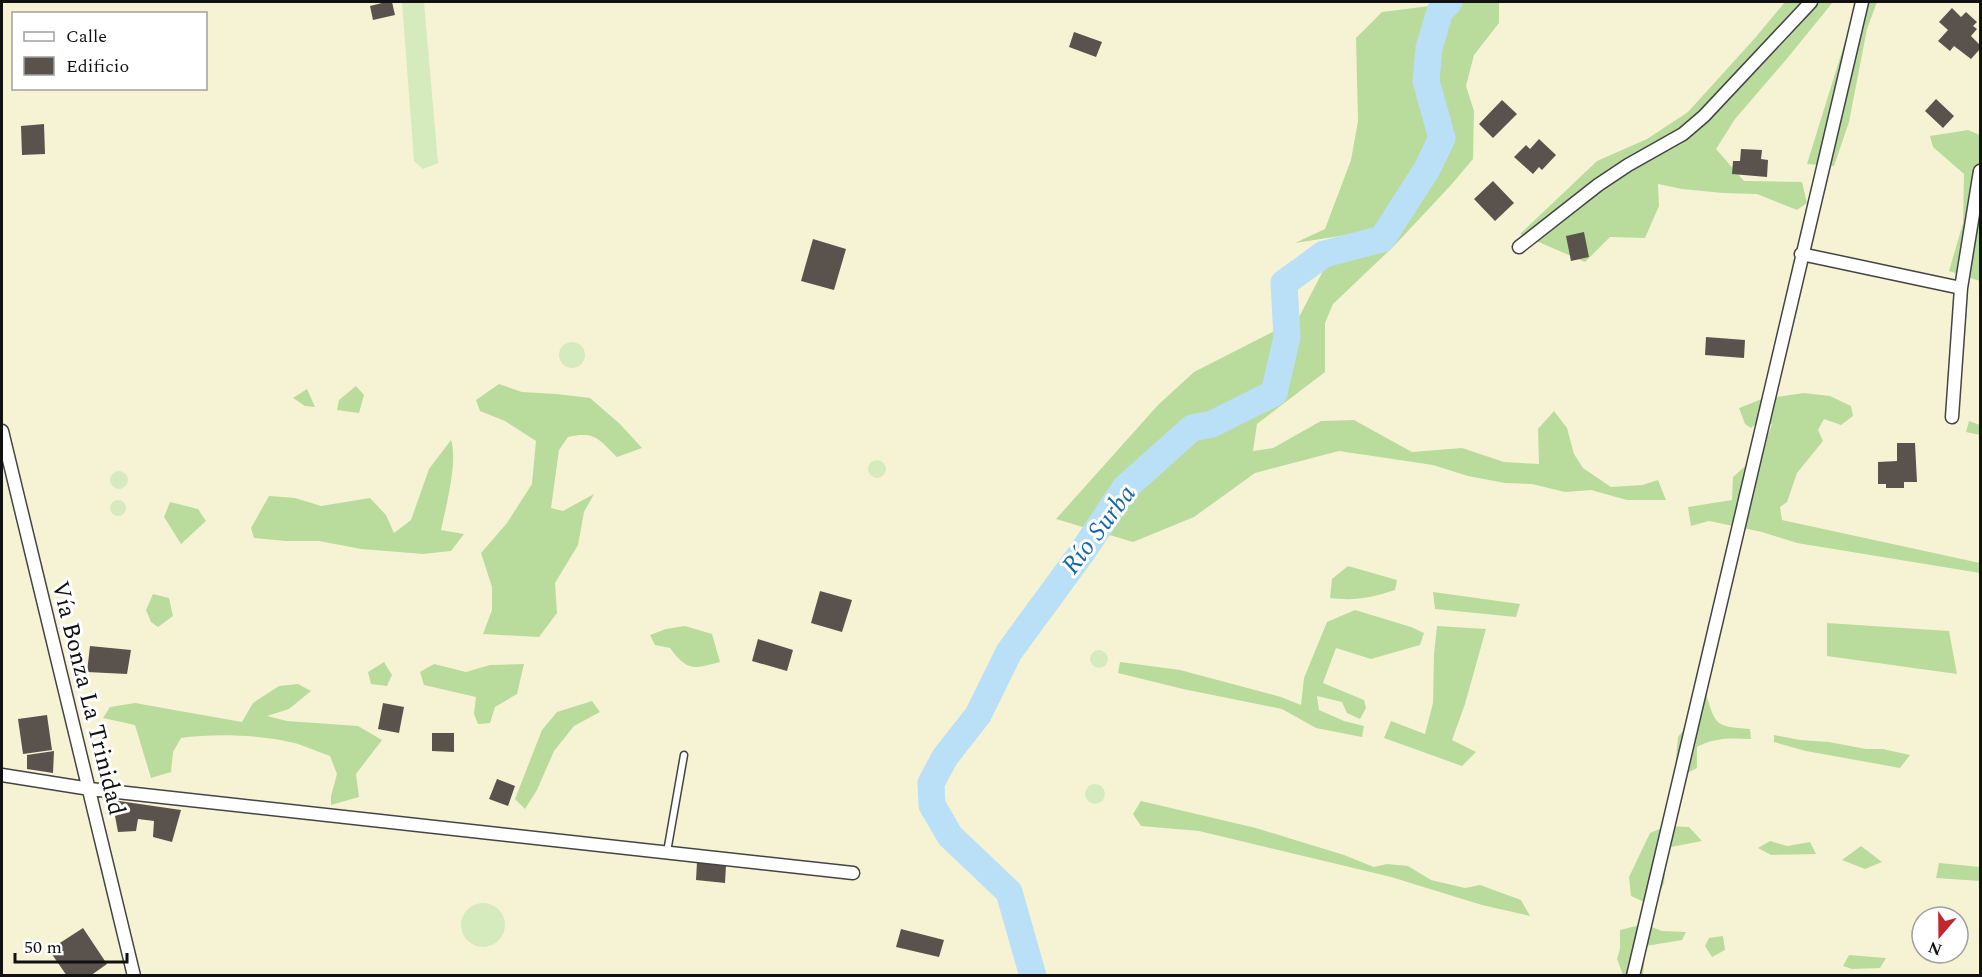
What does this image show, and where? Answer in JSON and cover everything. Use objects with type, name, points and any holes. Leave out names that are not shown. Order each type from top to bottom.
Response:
[{"type":"street","points":[[1519,247],[1598,185],[1628,165],[1683,135],[1704,116],[1811,2]]},
{"type":"street","points":[[1633,975],[1862,2]]},
{"type":"street","points":[[1952,417],[1961,288],[1980,171]]},
{"type":"street","points":[[1801,254],[1961,288]]},
{"type":"street","name":"Vía Bonza La Trinidad","points":[[2,431],[135,975]]},
{"type":"street","points":[[2,775],[90,789],[853,873]]},
{"type":"lane","points":[[667,852],[684,754]]},
{"type":"shaded area","points":[[2,2],[1980,2],[1980,975],[2,975]]},
{"type":"green space","points":[[402,2],[424,2],[438,163],[423,169],[414,161]]},
{"type":"green space","points":[[1461,2],[1499,2],[1499,23],[1474,55],[1466,86],[1474,111],[1473,159],[1393,247],[1333,304],[1325,323],[1325,372],[1257,424],[1253,451],[1273,448],[1321,421],[1354,420],[1412,452],[1462,448],[1504,462],[1539,464],[1538,429],[1554,411],[1567,428],[1574,454],[1583,468],[1611,487],[1642,485],[1658,480],[1666,500],[1627,500],[1591,490],[1565,492],[1532,484],[1505,483],[1468,476],[1433,465],[1339,451],[1255,473],[1194,517],[1133,542],[1056,519],[1158,405],[1194,372],[1298,319],[1323,271],[1353,234],[1295,243],[1325,229],[1351,160],[1358,121],[1356,38],[1382,12]]},
{"type":"green space","points":[[1785,2],[1833,2],[1735,119],[1716,149],[1744,181],[1802,182],[1807,203],[1797,210],[1757,194],[1682,189],[1658,184],[1659,206],[1645,238],[1610,237],[1585,262],[1520,234],[1597,161],[1647,139],[1688,112]]},
{"type":"green space","points":[[1855,2],[1877,2],[1867,29],[1849,122],[1834,166],[1807,164],[1857,3]]},
{"type":"green space","points":[[1968,130],[1980,135],[1980,281],[1949,271],[1963,223],[1964,174],[1933,147],[1930,136]]},
{"type":"green space","points":[[572,342],[581,346],[585,355],[581,364],[572,368],[563,364],[559,355],[563,346]]},
{"type":"green space","points":[[499,384],[522,392],[590,398],[620,424],[642,448],[617,457],[596,438],[577,435],[568,437],[559,450],[551,508],[563,511],[594,494],[584,512],[578,545],[555,583],[557,613],[539,637],[483,634],[492,610],[492,587],[481,553],[507,523],[532,484],[536,441],[505,421],[480,411],[476,400]]},
{"type":"green space","points":[[356,386],[364,395],[359,413],[337,410],[339,400]]},
{"type":"green space","points":[[307,389],[315,407],[305,406],[293,398]]},
{"type":"green space","points":[[1804,393],[1830,396],[1851,406],[1853,416],[1841,425],[1824,419],[1818,430],[1823,441],[1797,473],[1787,502],[1780,507],[1782,520],[1980,563],[1980,573],[1797,543],[1762,532],[1709,521],[1691,526],[1688,507],[1732,500],[1733,477],[1757,454],[1769,432],[1772,424],[1759,421],[1751,428],[1745,424],[1739,408],[1762,399]]},
{"type":"green space","points":[[1969,421],[1980,425],[1980,435],[1966,432]]},
{"type":"green space","points":[[451,440],[452,472],[441,530],[464,534],[451,551],[423,554],[361,549],[319,541],[254,538],[251,528],[269,496],[295,498],[321,506],[370,498],[386,515],[394,533],[411,520],[429,469]]},
{"type":"green space","points":[[877,460],[883,463],[886,469],[883,475],[877,478],[871,475],[868,469],[871,463]]},
{"type":"green space","points":[[119,471],[125,474],[128,480],[125,486],[119,489],[113,486],[110,480],[113,474]]},
{"type":"green space","points":[[118,500],[124,502],[126,508],[124,514],[118,516],[112,514],[110,508],[112,502]]},
{"type":"green space","points":[[170,502],[198,509],[206,521],[181,544],[164,517]]},
{"type":"green space","points":[[1348,566],[1397,580],[1395,590],[1363,598],[1330,598],[1332,579]]},
{"type":"green space","points":[[1433,592],[1520,604],[1516,617],[1435,609]]},
{"type":"green space","points":[[153,594],[169,598],[173,616],[158,627],[151,622],[146,610]]},
{"type":"green space","points":[[1355,610],[1424,633],[1420,645],[1371,659],[1336,648],[1323,683],[1364,700],[1366,708],[1360,719],[1347,713],[1342,702],[1317,696],[1319,710],[1344,721],[1364,726],[1362,737],[1316,728],[1282,709],[1118,673],[1120,662],[1180,670],[1281,697],[1301,705],[1304,678],[1327,622]]},
{"type":"green space","points":[[1827,623],[1949,631],[1957,674],[1827,656]]},
{"type":"green space","points":[[685,626],[712,634],[720,662],[692,667],[682,661],[670,648],[655,645],[650,635],[666,629]]},
{"type":"green space","points":[[1437,626],[1486,629],[1465,704],[1452,740],[1476,752],[1462,766],[1384,738],[1391,721],[1425,734],[1433,703]]},
{"type":"green space","points":[[1099,650],[1105,653],[1108,659],[1105,665],[1099,668],[1093,665],[1090,659],[1093,653]]},
{"type":"green space","points":[[384,662],[392,675],[387,686],[371,684],[368,672]]},
{"type":"green space","points":[[434,664],[466,672],[490,665],[524,664],[517,694],[495,707],[490,723],[478,724],[474,714],[476,697],[424,685],[420,672]]},
{"type":"green space","points":[[298,684],[311,691],[289,709],[267,716],[287,721],[358,726],[382,740],[356,774],[359,797],[331,805],[337,774],[330,756],[298,744],[256,737],[181,738],[173,752],[171,772],[151,778],[135,725],[103,718],[110,707],[135,703],[242,722],[253,703],[279,686]]},
{"type":"green space","points":[[1706,694],[1712,713],[1719,723],[1730,727],[1750,729],[1751,739],[1730,738],[1697,747],[1697,768],[1674,780],[1678,737],[1691,721]]},
{"type":"green space","points":[[592,701],[600,712],[574,726],[554,751],[537,790],[525,809],[515,799],[542,730],[557,712]]},
{"type":"green space","points":[[1774,735],[1866,749],[1883,749],[1910,755],[1900,768],[1806,751],[1774,742]]},
{"type":"green space","points":[[1091,784],[1099,784],[1105,790],[1105,798],[1099,804],[1091,804],[1085,798],[1085,790]]},
{"type":"green space","points":[[1141,801],[1256,828],[1344,855],[1374,867],[1387,864],[1408,866],[1431,880],[1465,888],[1480,885],[1521,900],[1530,916],[1482,905],[1391,877],[1199,831],[1141,826],[1133,814]]},
{"type":"green space","points":[[1667,826],[1689,827],[1702,841],[1671,847],[1667,853],[1664,883],[1653,906],[1631,896],[1629,877],[1650,833]]},
{"type":"green space","points":[[1770,841],[1787,846],[1810,842],[1816,854],[1771,855],[1758,848]]},
{"type":"green space","points":[[1861,846],[1882,862],[1865,869],[1842,860]]},
{"type":"green space","points":[[1939,863],[1980,867],[1980,881],[1936,878]]},
{"type":"green space","points":[[483,903],[491,904],[499,909],[504,917],[504,933],[499,941],[491,946],[483,947],[475,946],[467,941],[462,933],[461,925],[462,917],[467,909],[475,904]]},
{"type":"green space","points":[[1644,924],[1662,931],[1686,932],[1682,940],[1646,946],[1643,975],[1623,975],[1617,959],[1620,949],[1620,930]]},
{"type":"green space","points":[[1723,936],[1725,950],[1712,957],[1705,946],[1709,938]]},
{"type":"green space","points":[[1849,955],[1886,958],[1880,968],[1852,969],[1843,966]]},
{"type":"building","points":[[392,2],[395,15],[373,20],[370,6]]},
{"type":"building","points":[[1952,8],[1961,17],[1966,12],[1977,22],[1973,26],[1977,29],[1971,36],[1980,45],[1980,49],[1971,59],[1954,46],[1950,51],[1938,41],[1948,30],[1939,22]]},
{"type":"building","points":[[1074,32],[1102,42],[1096,57],[1069,47]]},
{"type":"building","points":[[1936,99],[1954,116],[1943,128],[1925,111]]},
{"type":"building","points":[[1502,100],[1517,114],[1493,138],[1479,124]]},
{"type":"building","points":[[44,124],[45,154],[22,155],[21,126]]},
{"type":"building","points":[[1539,139],[1556,155],[1542,170],[1539,167],[1533,174],[1514,157],[1526,145],[1530,149]]},
{"type":"building","points":[[1741,149],[1762,150],[1761,159],[1768,160],[1767,177],[1732,174],[1733,161],[1740,161]]},
{"type":"building","points":[[1493,181],[1514,203],[1495,221],[1474,199]]},
{"type":"building","points":[[1584,232],[1589,257],[1571,261],[1566,236]]},
{"type":"building","points":[[813,239],[846,249],[834,290],[801,281]]},
{"type":"building","points":[[1706,337],[1745,340],[1744,358],[1705,355]]},
{"type":"building","points":[[1897,443],[1915,443],[1917,482],[1904,482],[1904,488],[1886,488],[1886,484],[1878,484],[1878,462],[1897,461]]},
{"type":"building","points":[[820,591],[852,600],[842,632],[811,623]]},
{"type":"building","points":[[758,639],[793,650],[787,671],[752,661]]},
{"type":"building","points":[[90,646],[131,650],[127,674],[87,672]]},
{"type":"building","points":[[383,703],[404,707],[399,733],[378,729]]},
{"type":"building","points":[[47,715],[52,750],[23,754],[18,719]]},
{"type":"building","points":[[432,733],[454,733],[454,752],[432,751]]},
{"type":"building","points":[[54,751],[53,773],[27,769],[27,755]]},
{"type":"building","points":[[497,779],[515,786],[508,806],[489,799]]},
{"type":"building","points":[[112,800],[181,810],[172,842],[153,837],[154,821],[138,819],[136,831],[118,832]]},
{"type":"building","points":[[697,862],[726,865],[725,883],[696,880]]},
{"type":"building","points":[[83,928],[107,964],[90,976],[67,976],[49,950]]},
{"type":"building","points":[[901,929],[944,940],[939,957],[896,947]]},
{"type":"waterway","name":"Río Surba","points":[[1033,976],[1009,892],[950,836],[932,805],[931,783],[945,757],[978,715],[1009,652],[1083,551],[1125,488],[1192,428],[1212,424],[1274,393],[1287,337],[1284,283],[1324,254],[1382,239],[1427,169],[1442,138],[1426,81],[1429,48],[1440,11],[1449,2]]}]
